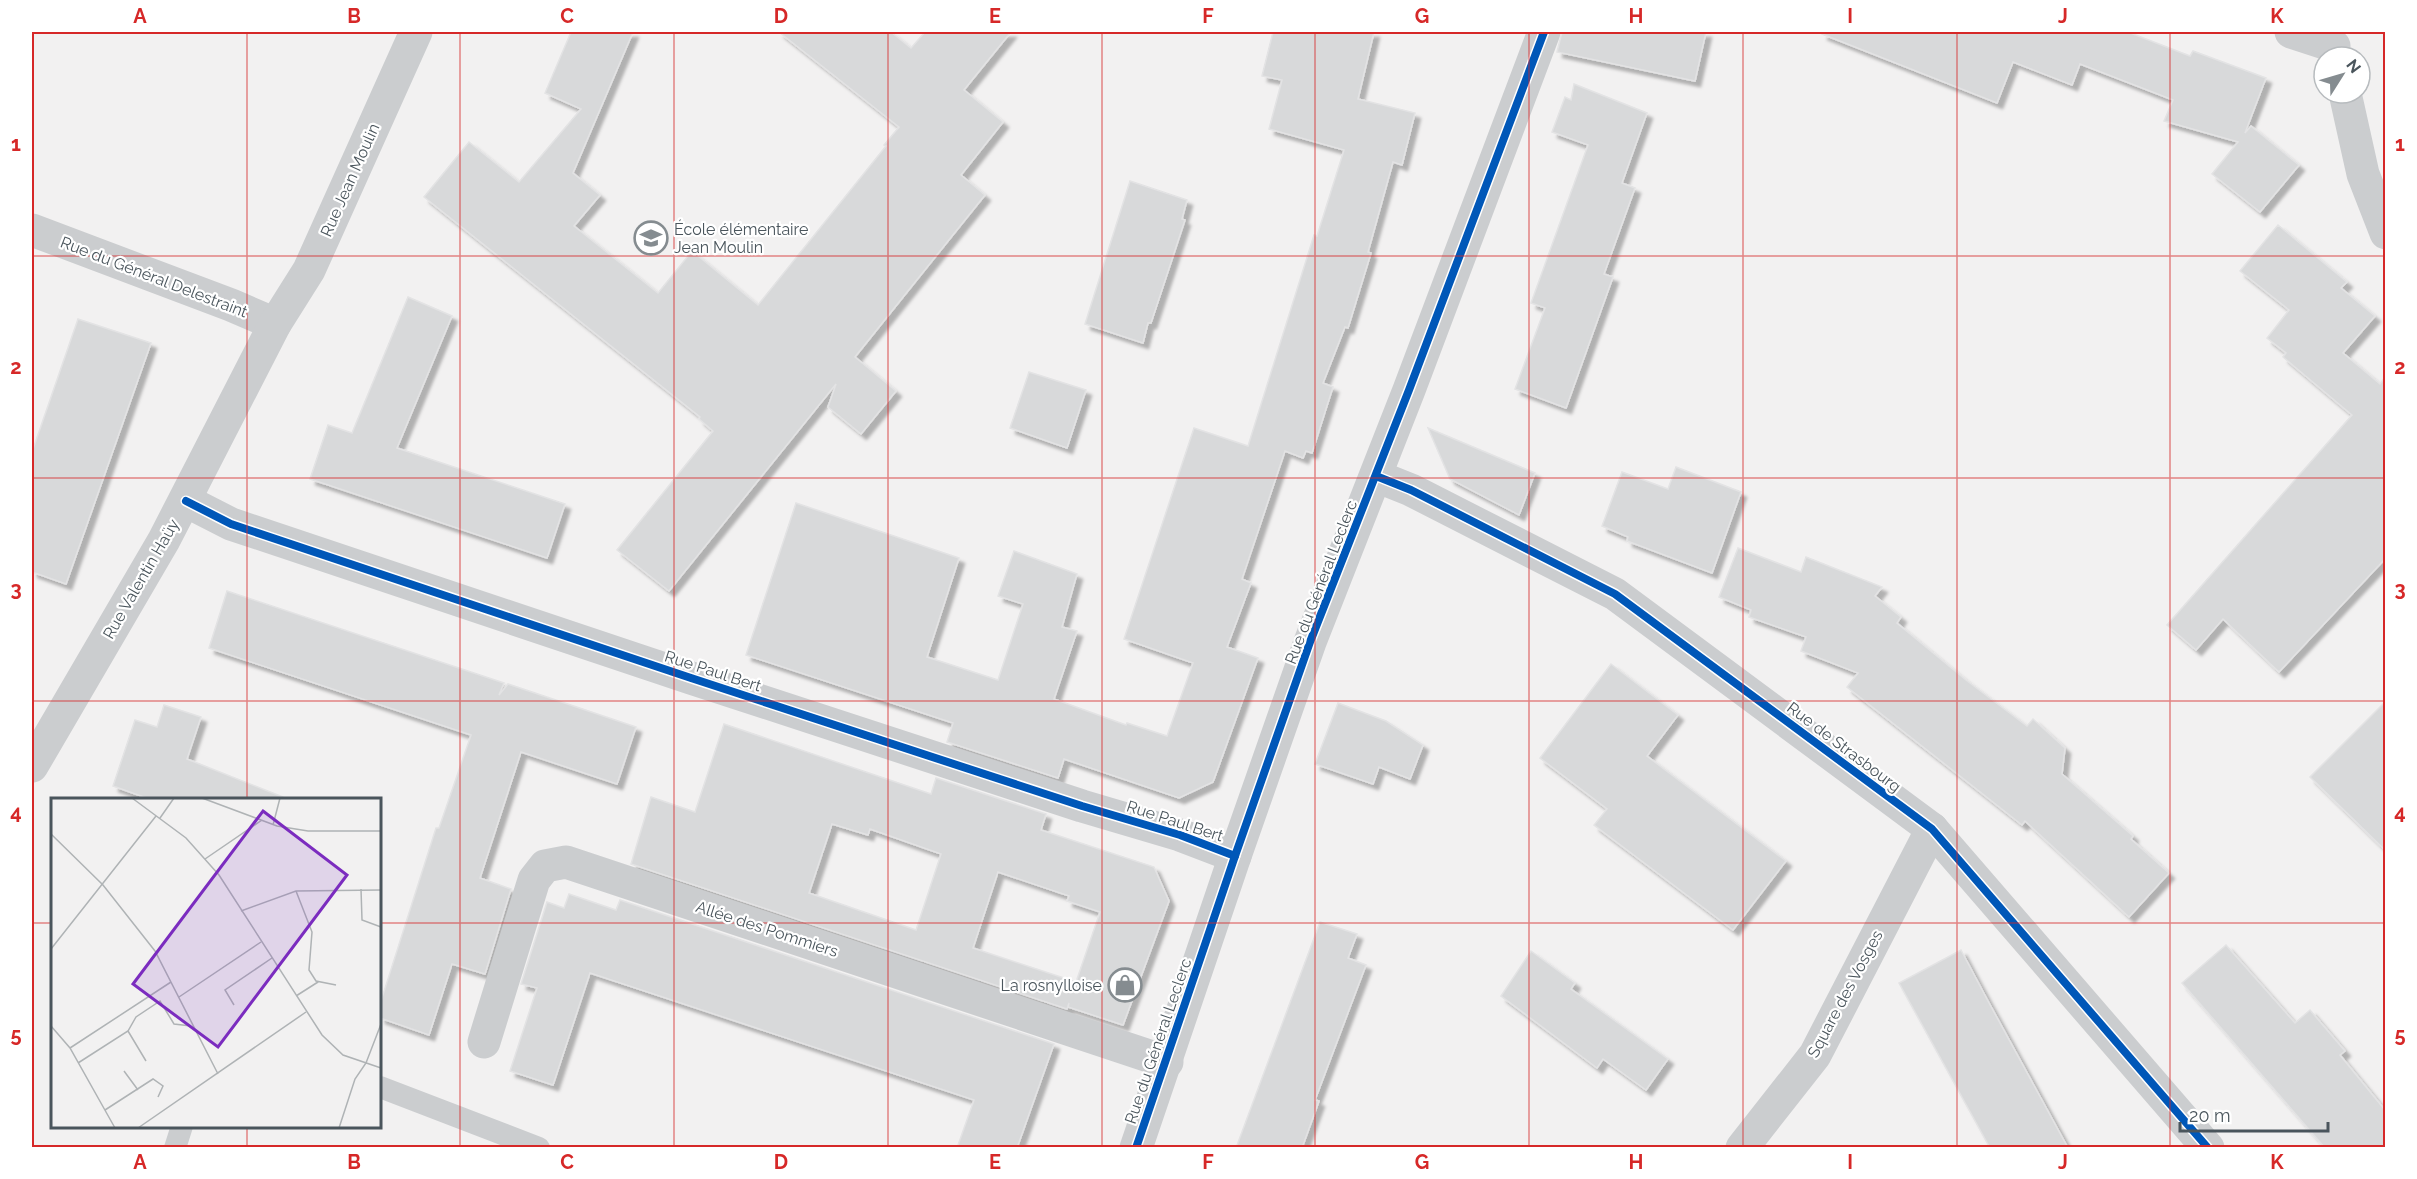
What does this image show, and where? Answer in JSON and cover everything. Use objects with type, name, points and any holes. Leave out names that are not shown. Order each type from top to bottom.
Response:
[{"type":"street","name":"Rue Jean Moulin","points":[[275,324],[309,270],[416,32]]},
{"type":"street","name":"Rue du Général Leclerc","points":[[1136,1148],[1167,1062],[1178,1021],[1234,855],[1311,642],[1544,32]]},
{"type":"street","points":[[2291,32],[2334,45]]},
{"type":"street","points":[[2349,105],[2374,170],[2385,233]]},
{"type":"street","name":"Rue du Général Delestraint","points":[[32,230],[231,305],[275,324]]},
{"type":"street","name":"Rue Valentin Haüy","points":[[32,766],[186,501],[275,324]]},
{"type":"street","name":"Rue de Strasbourg","points":[[1376,476],[1411,490],[1615,594],[1932,829],[2208,1148]]},
{"type":"street","name":"Rue Paul Bert","points":[[186,501],[231,524],[702,682],[1180,835],[1234,855]]},
{"type":"street","name":"Square des Vosges","points":[[1742,1148],[1815,1055],[1932,829]]},
{"type":"street","name":"Allée des Pommiers","points":[[484,1042],[534,880],[545,866],[566,862],[1167,1062]]},
{"type":"lane","points":[[381,1087],[539,1148]]},
{"type":"lane","points":[[175,1148],[181,1128]]},
{"type":"building","points":[[571,32],[633,32],[573,173],[600,195],[574,226],[658,293],[692,251],[758,305],[899,127],[779,32],[891,32],[911,48],[925,32],[1011,32],[964,90],[1003,122],[961,175],[985,195],[855,357],[896,391],[861,434],[828,407],[836,384],[669,591],[617,550],[713,431],[699,419],[700,417],[424,197],[469,142],[519,182],[581,109],[545,93]]},
{"type":"building","points":[[1273,32],[1374,32],[1358,99],[1415,113],[1402,165],[1393,162],[1368,252],[1371,253],[1348,328],[1345,327],[1323,383],[1333,387],[1312,453],[1306,451],[1303,458],[1285,451],[1242,579],[1251,583],[1227,647],[1258,658],[1213,782],[1179,798],[1064,759],[1058,778],[947,742],[953,723],[746,655],[796,503],[959,558],[927,657],[998,680],[1023,604],[998,596],[1014,551],[1077,574],[1062,627],[1077,631],[1054,699],[1126,725],[1127,723],[1167,736],[1193,663],[1124,639],[1194,428],[1248,446],[1314,235],[1317,236],[1344,150],[1269,129],[1282,80],[1262,76]]},
{"type":"building","points":[[1562,32],[1706,32],[1695,81],[1557,52]]},
{"type":"building","points":[[1823,32],[2128,32],[2190,56],[2193,51],[2266,78],[2245,133],[2251,126],[2299,165],[2260,212],[2212,174],[2238,142],[2164,121],[2173,100],[2080,64],[2072,85],[2013,62],[1997,103],[1822,34]]},
{"type":"building","points":[[1574,84],[1647,113],[1622,183],[1635,188],[1604,274],[1613,277],[1566,408],[1515,389],[1545,308],[1531,303],[1588,145],[1552,132],[1565,97],[1571,100]]},
{"type":"building","points":[[1130,181],[1187,200],[1182,219],[1185,220],[1143,343],[1085,324]]},
{"type":"building","points":[[2278,225],[2347,282],[2341,288],[2375,316],[2343,353],[2380,384],[2385,377],[2385,559],[2279,672],[2223,619],[2196,650],[2167,625],[2352,415],[2283,357],[2286,353],[2267,338],[2289,310],[2240,271]]},
{"type":"building","points":[[408,297],[452,316],[397,448],[565,504],[547,558],[310,479],[328,425],[352,433]]},
{"type":"building","points":[[78,319],[151,343],[66,584],[32,572],[32,452]]},
{"type":"building","points":[[1029,372],[1086,390],[1067,448],[1010,428]]},
{"type":"building","points":[[1428,428],[1535,473],[1519,515],[1450,479]]},
{"type":"building","points":[[1676,467],[1741,492],[1712,573],[1627,541],[1628,537],[1602,526],[1622,472],[1668,489]]},
{"type":"building","points":[[1738,548],[1801,572],[1806,557],[1882,587],[1875,596],[1901,617],[1897,623],[1966,680],[2027,726],[2033,719],[2065,748],[2062,774],[2133,836],[2131,839],[2169,873],[2129,917],[2025,821],[2022,825],[1847,687],[1858,673],[1801,651],[1806,637],[1749,617],[1751,610],[1719,597]]},
{"type":"building","points":[[227,591],[504,683],[499,695],[508,684],[636,727],[617,784],[521,752],[480,878],[511,889],[485,974],[452,964],[429,1035],[381,1018],[381,1001],[436,828],[439,828],[471,735],[209,648]]},
{"type":"building","points":[[1611,664],[1678,715],[1647,756],[1786,861],[1733,930],[1594,825],[1607,809],[1540,758]]},
{"type":"building","points":[[2385,702],[2385,850],[2310,777]]},
{"type":"building","points":[[1338,703],[1386,721],[1423,745],[1410,779],[1379,767],[1373,784],[1315,764]]},
{"type":"building","points":[[164,705],[201,717],[187,759],[283,798],[146,798],[113,786],[135,720],[157,727]]},
{"type":"building","points":[[724,724],[931,794],[936,778],[1046,814],[1041,830],[1154,867],[1169,901],[1123,1025],[1068,1007],[1069,1003],[1067,1009],[631,864],[651,797],[695,812]],"holes":[[[832,824],[868,835],[870,829],[941,854],[916,930],[809,893]],[[998,872],[1069,896],[1067,901],[1100,912],[1076,982],[973,948]]]},
{"type":"building","points":[[569,894],[616,910],[620,900],[1054,1044],[1017,1148],[957,1148],[974,1100],[590,973],[553,1085],[510,1071],[537,988],[521,984],[547,902],[564,908]]},
{"type":"building","points":[[1320,922],[1357,934],[1348,958],[1366,965],[1315,1100],[1319,1101],[1302,1148],[1236,1148]]},
{"type":"building","points":[[2226,945],[2295,1023],[2310,1010],[2345,1051],[2340,1055],[2385,1110],[2385,1148],[2325,1148],[2182,983]]},
{"type":"building","points":[[1961,950],[2068,1148],[1990,1148],[1899,983]]},
{"type":"building","points":[[1531,951],[1575,983],[1571,989],[1668,1059],[1646,1090],[1603,1059],[1597,1068],[1501,996]]},
{"type":"cycle path","points":[[1136,1148],[1310,642],[1409,390],[1544,32]]},
{"type":"cycle path","points":[[1376,476],[1411,490],[1615,594],[1932,829],[2208,1148]]},
{"type":"cycle path","points":[[186,501],[231,524],[691,678],[1082,806],[1180,835],[1235,856]]},
{"type":"place","name":"École élémentaire Jean Moulin","points":[[651,238]]},
{"type":"place","name":"La rosnylloise","points":[[1125,985]]}]
